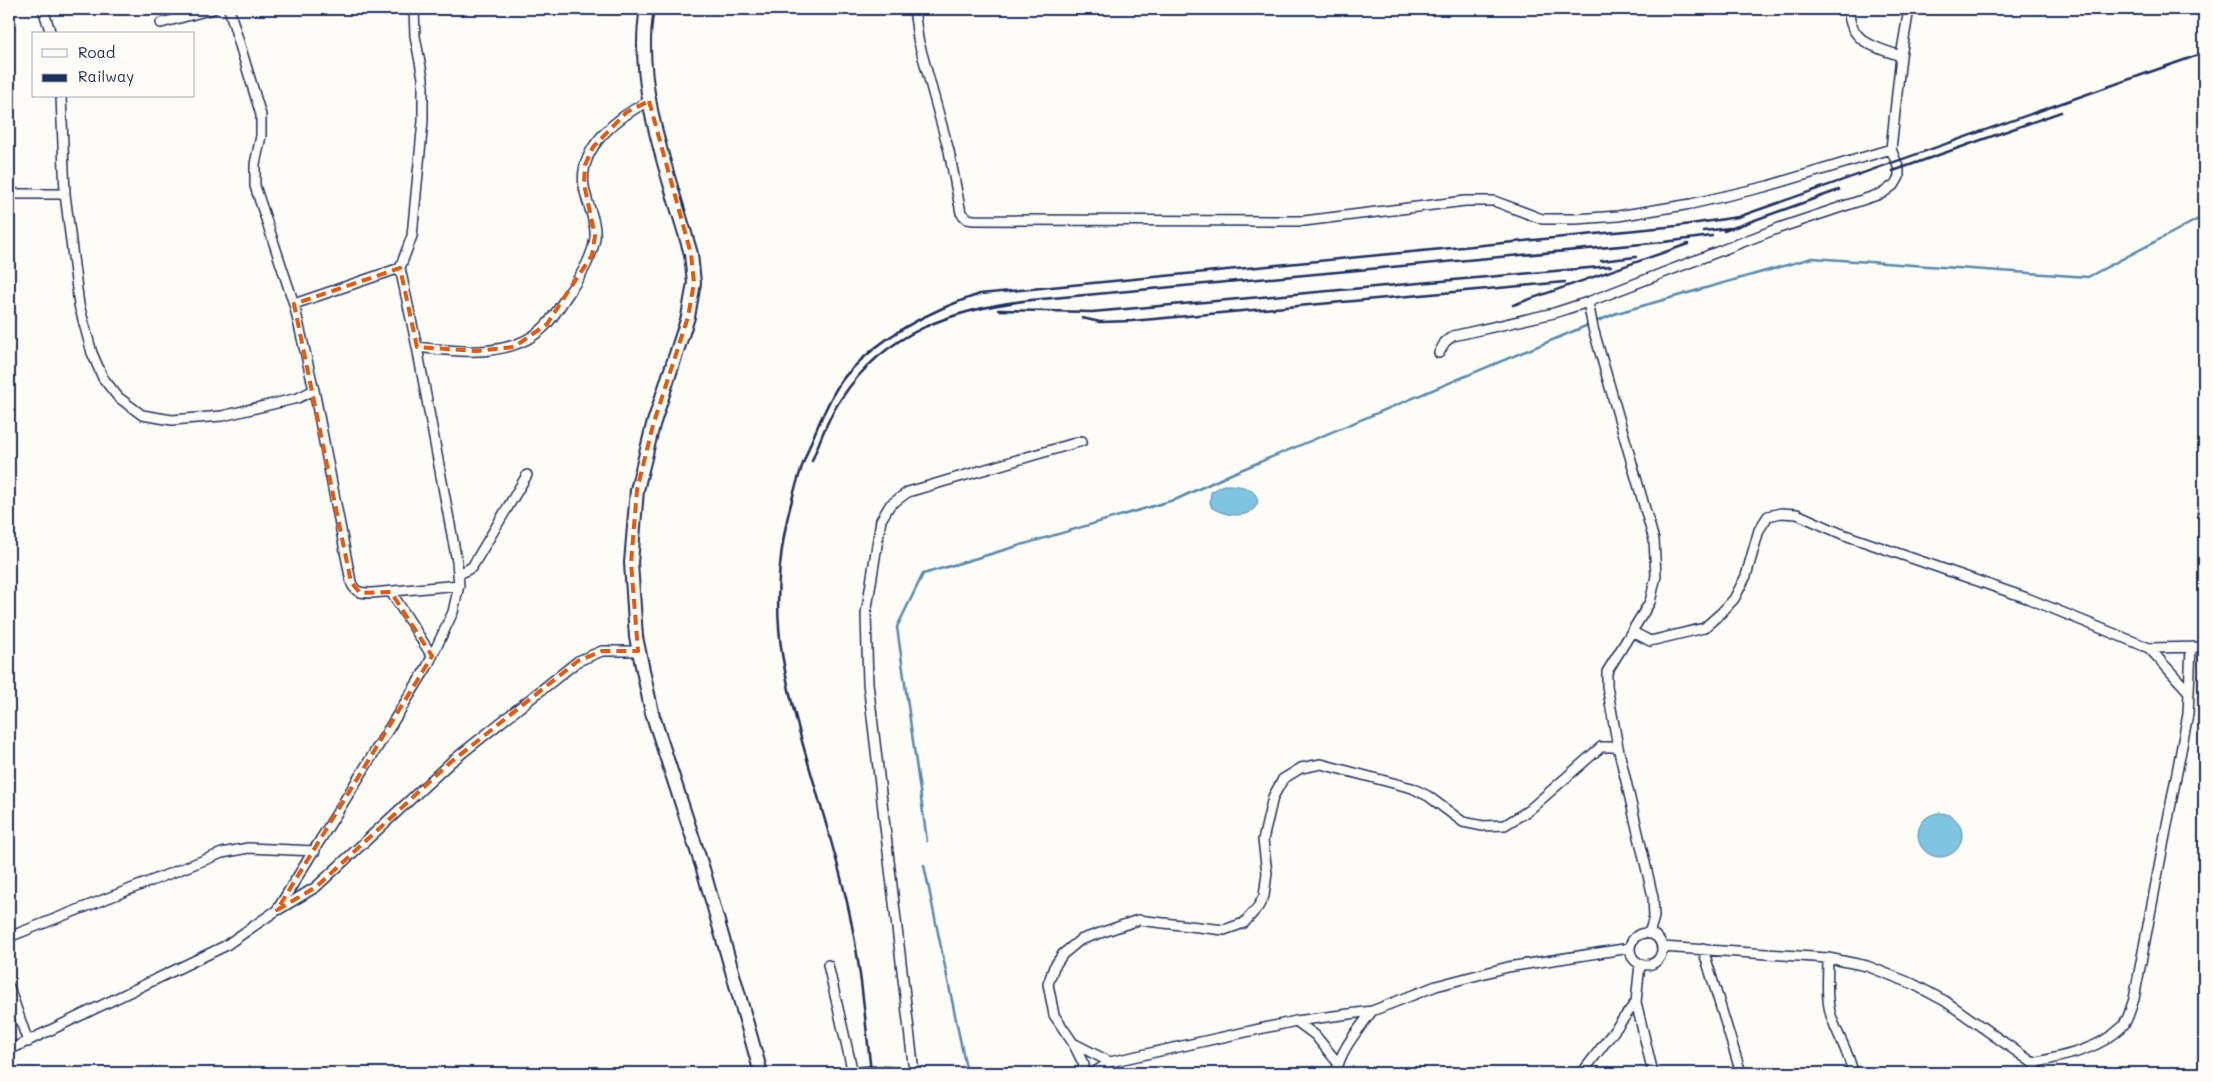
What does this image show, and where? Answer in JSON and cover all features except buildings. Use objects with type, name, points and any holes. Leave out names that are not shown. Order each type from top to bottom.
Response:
[{"type":"street","points":[[43,9],[50,32]]},
{"type":"street","points":[[161,23],[213,9]]},
{"type":"street","points":[[229,9],[261,115],[261,136],[255,164],[255,186],[294,304],[314,390],[350,582],[354,589],[360,593],[392,592],[459,585]]},
{"type":"street","points":[[277,910],[432,656],[453,612],[459,585],[417,347],[400,268],[412,236],[423,121],[423,78],[415,36],[414,9]]},
{"type":"street","points":[[647,9],[643,45],[649,100],[691,254],[694,283],[688,317],[653,425],[637,490],[631,563],[638,651],[652,712],[703,869],[761,1073]]},
{"type":"street","points":[[914,9],[920,48],[949,151],[961,213],[967,219],[1304,221],[1465,201],[1494,201],[1542,218],[1585,218],[1691,204],[1768,186],[1892,149]]},
{"type":"street","points":[[1849,9],[1849,19],[1857,36],[1872,47],[1901,56]]},
{"type":"street","points":[[1439,353],[1445,342],[1454,336],[1554,313],[1588,302],[1779,228],[1883,193],[1896,184],[1899,169],[1892,149],[1901,56],[1909,9]]},
{"type":"street","points":[[61,98],[65,194],[79,305],[92,353],[103,378],[118,397],[142,415],[172,420],[222,416],[298,398],[314,390]]},
{"type":"street","points":[[417,347],[476,351],[514,347],[547,324],[581,275],[592,255],[595,236],[584,184],[585,165],[593,147],[611,126],[628,112],[649,100]]},
{"type":"street","points":[[9,194],[65,194]]},
{"type":"street","points":[[294,304],[400,268]]},
{"type":"street","points":[[1588,302],[1654,540],[1656,576],[1650,602],[1607,672],[1607,686],[1618,747],[1653,897],[1654,917],[1649,934]]},
{"type":"street","points":[[828,965],[852,1073],[914,1072],[868,683],[866,614],[881,520],[890,505],[908,492],[1082,441]]},
{"type":"street","points":[[458,575],[472,567],[527,475]]},
{"type":"street","points":[[1633,632],[1650,641],[1704,628],[1734,599],[1746,576],[1759,530],[1768,516],[1781,512],[1797,514],[1842,534],[2027,598],[2149,648],[2191,648],[2204,646]]},
{"type":"street","points":[[392,592],[432,656]]},
{"type":"street","points":[[2149,648],[2188,691]]},
{"type":"street","points":[[2033,1063],[2073,1054],[2105,1038],[2123,1026],[2134,999],[2188,714],[2191,648]]},
{"type":"street","points":[[9,1050],[226,946],[277,910],[316,887],[451,762],[578,661],[602,652],[638,651]]},
{"type":"street","points":[[1081,1073],[1084,1065],[1073,1043],[1054,1015],[1049,1000],[1048,984],[1054,967],[1063,954],[1080,940],[1138,920],[1224,930],[1244,923],[1258,907],[1264,896],[1268,873],[1263,840],[1273,796],[1283,779],[1301,768],[1321,764],[1412,788],[1428,796],[1463,822],[1483,826],[1506,825],[1529,810],[1601,747],[1618,747]]},
{"type":"street","points":[[9,938],[222,853],[248,848],[314,851]]},
{"type":"street","points":[[1649,934],[1658,939],[1662,947],[1659,958],[1655,962],[1645,965],[1640,964],[1632,957],[1630,948],[1637,936],[1649,934]]},
{"type":"street","points":[[1662,947],[1828,958],[1867,966],[1913,984],[1945,1001],[2033,1063],[2038,1073]]},
{"type":"street","points":[[1093,1073],[1110,1062],[1296,1021],[1372,1011],[1436,986],[1508,967],[1630,948]]},
{"type":"street","points":[[1703,949],[1742,1073]]},
{"type":"street","points":[[1828,958],[1828,995],[1832,1020],[1848,1051],[1853,1073]]},
{"type":"street","points":[[1640,964],[1636,1002],[1653,1073]]},
{"type":"street","points":[[9,987],[28,1042]]},
{"type":"street","points":[[1582,1073],[1636,1002]]},
{"type":"street","points":[[1336,1073],[1338,1063],[1349,1041],[1372,1011]]},
{"type":"street","points":[[1296,1021],[1314,1035],[1338,1063]]},
{"type":"street","points":[[1073,1043],[1110,1062]]},
{"type":"highlighted area","points":[[649,101],[691,254],[694,283],[688,317],[653,425],[637,490],[631,563],[638,651],[602,651],[578,661],[451,762],[316,887],[277,910],[432,656],[391,592],[360,593],[351,582],[294,304],[400,268],[417,347],[476,351],[514,347],[547,324],[592,255],[595,236],[584,184],[585,165],[593,147],[627,112]]},
{"type":"water","points":[[1223,485],[1241,486],[1252,491],[1257,498],[1256,505],[1251,511],[1241,515],[1228,514],[1212,508],[1210,503],[1211,492]]},
{"type":"water","points":[[1936,813],[1944,813],[1956,819],[1962,835],[1956,851],[1944,857],[1936,857],[1924,851],[1918,839],[1918,831],[1924,819]]},
{"type":"waterway","points":[[927,841],[897,627],[923,574],[1177,499],[1231,474],[1617,313],[1812,258],[2088,277],[2204,216]]},
{"type":"waterway","points":[[924,865],[967,1073]]},
{"type":"railway","points":[[871,1073],[862,987],[852,923],[795,717],[782,654],[778,595],[784,535],[790,506],[798,477],[820,421],[840,383],[849,372],[893,334],[944,307],[980,294],[1677,226],[1738,217],[2204,53]]},
{"type":"railway","points":[[1893,171],[2061,112]]},
{"type":"railway","points":[[1724,231],[1839,190]]},
{"type":"railway","points":[[1703,231],[1730,228]]},
{"type":"railway","points":[[812,461],[836,406],[859,376],[879,356],[900,340],[924,327],[949,317],[975,310],[1031,300],[1712,236]]},
{"type":"railway","points":[[1513,305],[1688,244]]},
{"type":"railway","points":[[1601,261],[1636,257]]},
{"type":"railway","points":[[998,310],[1092,312],[1611,266]]},
{"type":"railway","points":[[1082,318],[1100,322],[1132,321],[1565,282]]}]
